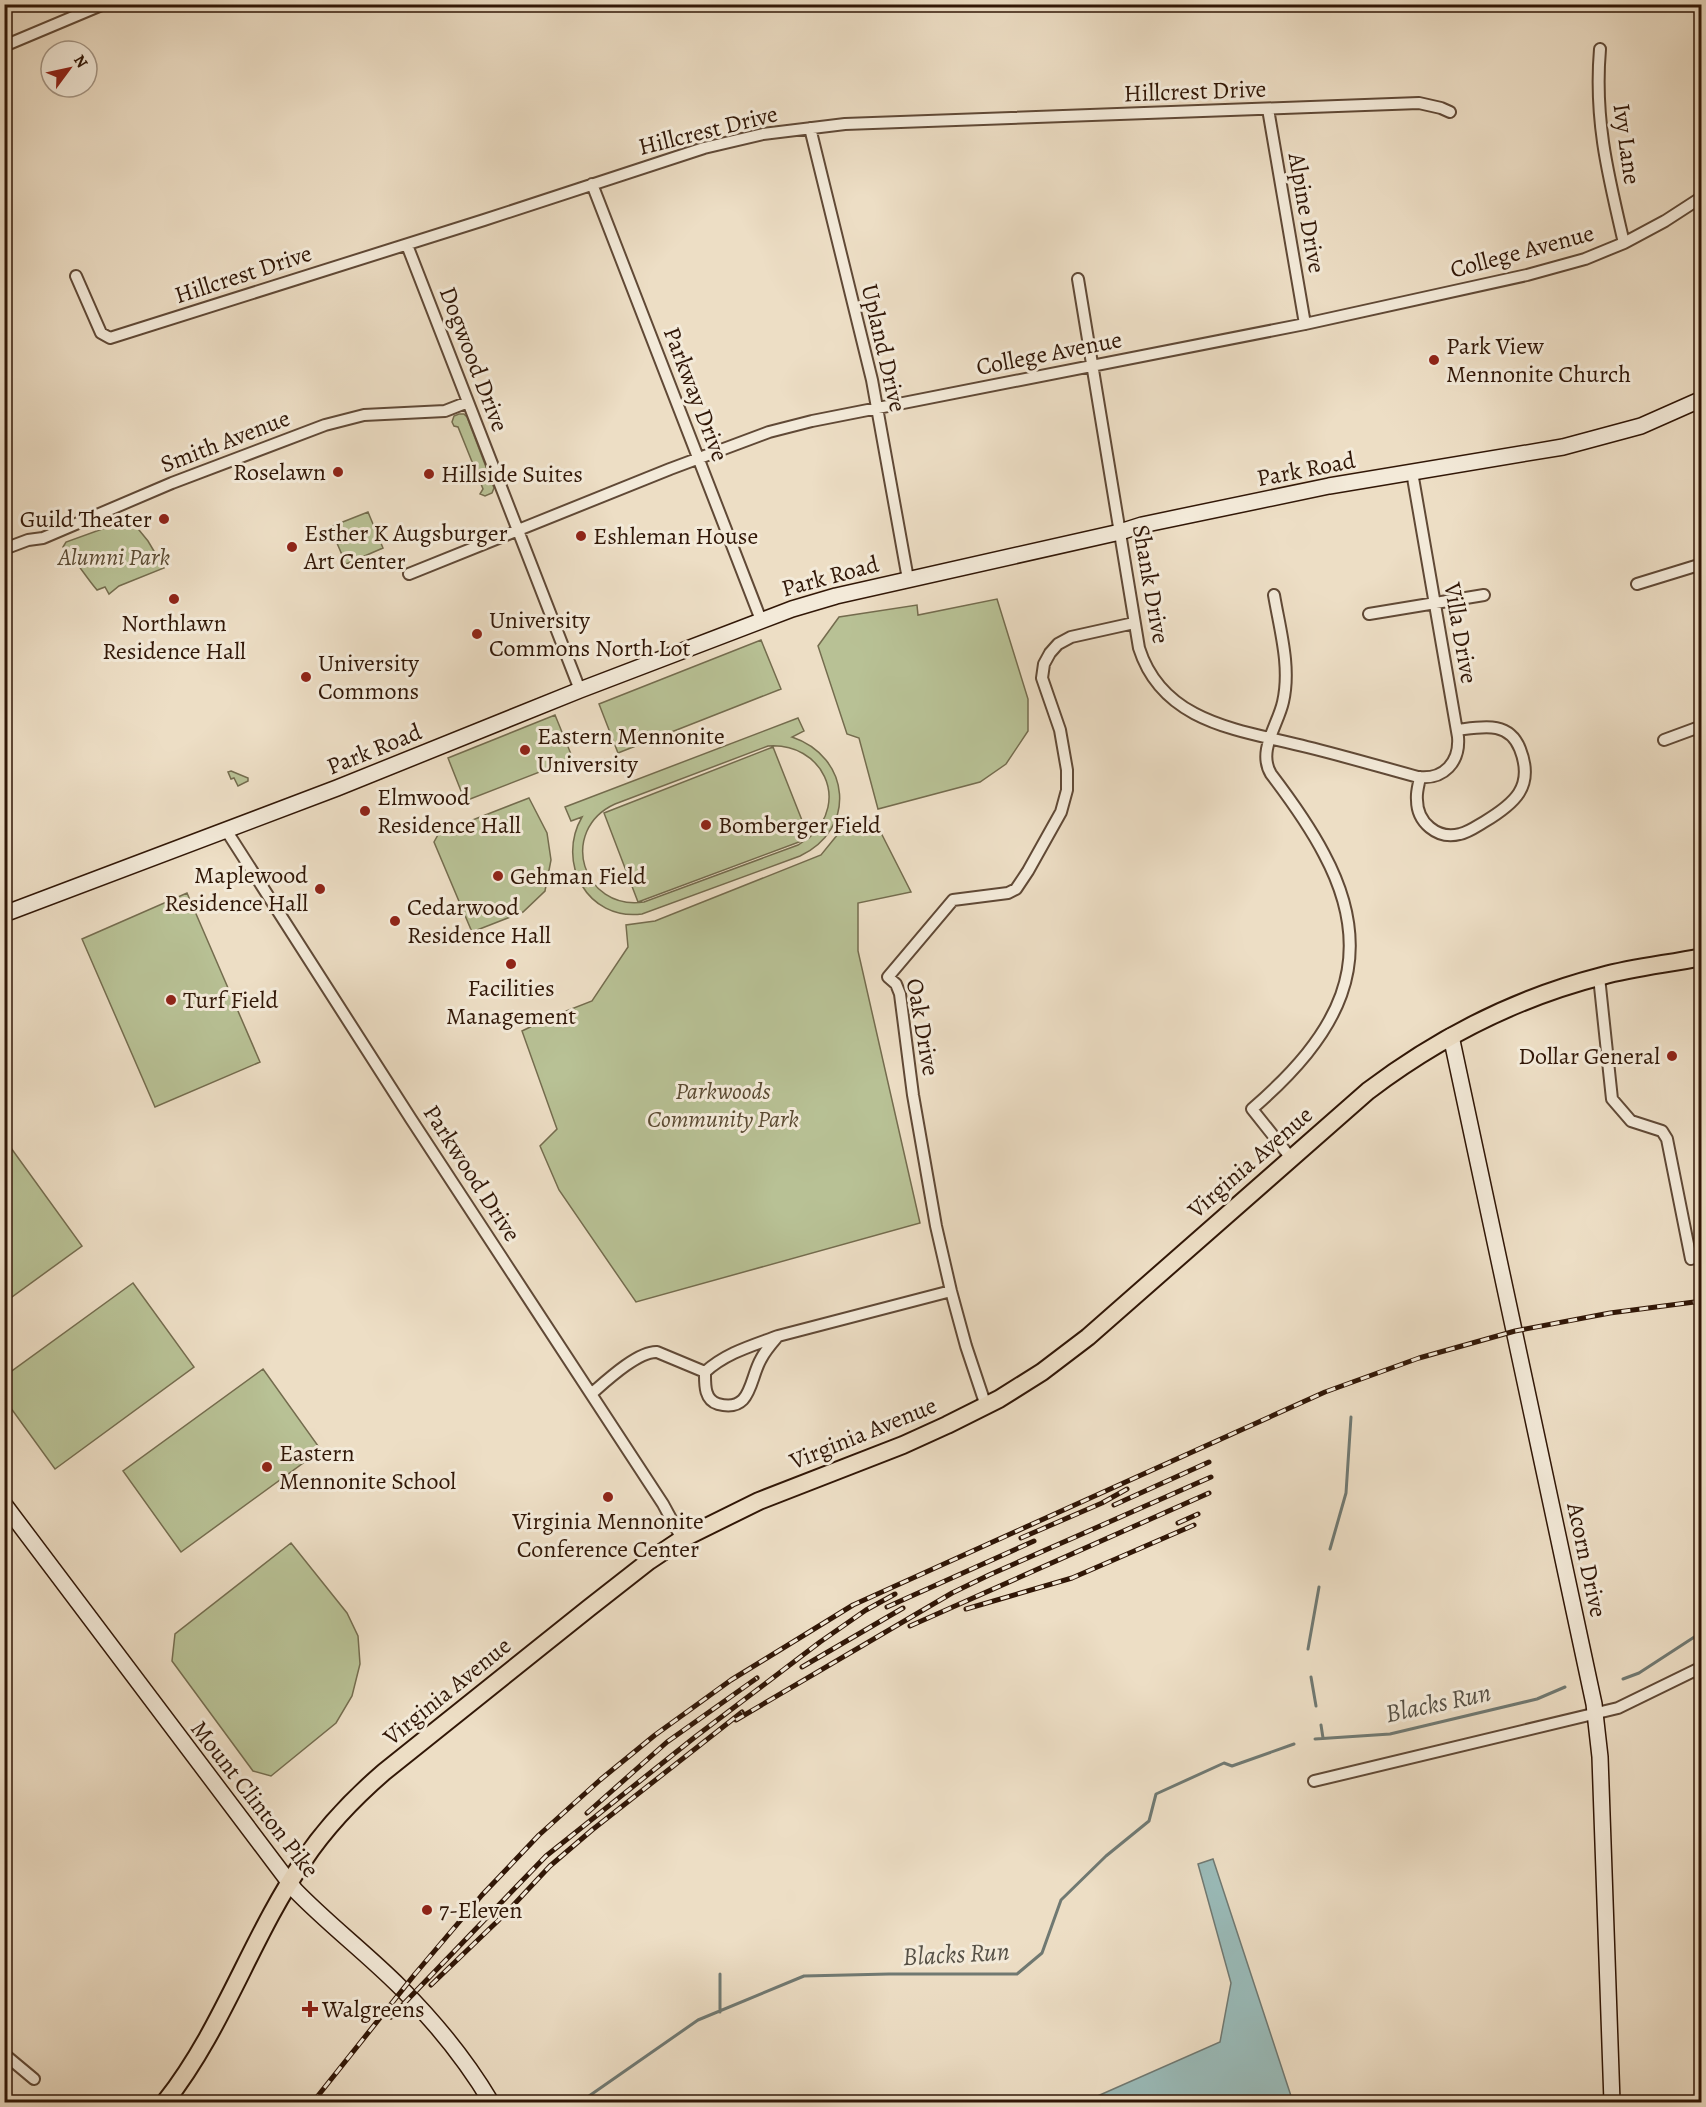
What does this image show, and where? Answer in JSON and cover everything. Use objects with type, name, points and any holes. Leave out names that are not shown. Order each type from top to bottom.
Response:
[{"type":"main road","name":"Virginia Avenue","points":[[165,2103],[205,2043],[290,1883],[321,1837],[365,1788],[649,1561],[681,1539],[759,1501],[903,1445],[986,1406],[1030,1380],[1077,1346],[1350,1106],[1386,1078],[1451,1036],[1519,1003],[1599,977],[1701,957]]},
{"type":"street","points":[[4,46],[104,4]]},
{"type":"street","name":"Ivy Lane","points":[[1600,49],[1598,76],[1601,141],[1607,177],[1624,243]]},
{"type":"street","name":"Hillcrest Drive","points":[[76,276],[101,333],[110,338],[726,142],[763,134],[845,124],[1419,103],[1450,112]]},
{"type":"street","name":"Alpine Drive","points":[[1268,109],[1305,324]]},
{"type":"street","name":"Upland Drive","points":[[810,128],[878,408],[908,579]]},
{"type":"street","name":"Parkway Drive","points":[[592,184],[761,620]]},
{"type":"street","name":"College Avenue","points":[[409,574],[698,458],[774,430],[1305,324],[1527,274],[1584,259],[1624,243],[1665,221],[1701,197]]},
{"type":"street","name":"Dogwood Drive","points":[[407,245],[580,690]]},
{"type":"street","name":"Shank Drive","points":[[1078,279],[1134,623],[1144,663],[1155,681],[1172,699],[1204,719],[1239,731],[1420,777]]},
{"type":"street","name":"Park Road","points":[[4,914],[338,788],[761,620],[828,598],[1120,532],[1142,525],[1329,486],[1596,440],[1641,426],[1701,399]]},
{"type":"street","name":"Smith Avenue","points":[[4,549],[28,540],[43,538],[172,483],[325,425],[364,415],[445,411],[468,402]]},
{"type":"street","name":"Villa Drive","points":[[1412,472],[1457,730],[1458,748],[1452,765],[1436,776],[1420,777]]},
{"type":"street","points":[[1637,584],[1701,564]]},
{"type":"street","points":[[1274,595],[1287,675],[1283,702],[1266,753],[1267,766],[1314,835],[1329,864],[1346,906],[1350,941],[1346,980],[1330,1022],[1303,1058],[1252,1109],[1291,1158]]},
{"type":"street","points":[[1369,614],[1484,595]]},
{"type":"street","name":"Oak Drive","points":[[986,1406],[951,1291],[922,1155],[900,994],[896,984],[888,977],[953,900],[1008,893],[1020,885],[1061,813],[1066,790],[1067,770],[1063,741],[1042,678],[1046,660],[1054,648],[1067,638],[1134,623]]},
{"type":"street","points":[[1420,777],[1416,801],[1420,816],[1428,826],[1444,835],[1457,835],[1468,831],[1506,808],[1517,797],[1523,783],[1524,766],[1519,746],[1511,735],[1493,726],[1457,730]]},
{"type":"street","points":[[1664,740],[1701,726]]},
{"type":"street","name":"Parkwood Drive","points":[[226,830],[663,1504],[681,1539]]},
{"type":"street","points":[[1599,977],[1612,1099],[1631,1121],[1662,1131],[1667,1139],[1691,1258]]},
{"type":"street","name":"Acorn Drive","points":[[1451,1036],[1587,1667],[1595,1715],[1600,1757],[1612,2103]]},
{"type":"street","points":[[778,1336],[761,1358],[748,1395],[738,1404],[726,1406],[714,1403],[705,1390],[705,1372],[718,1360],[730,1354],[778,1336],[951,1291]]},
{"type":"street","points":[[591,1394],[636,1359],[652,1352],[705,1372]]},
{"type":"street","name":"Mount Clinton Pike","points":[[4,1504],[290,1883],[315,1910],[400,1988],[446,2037],[469,2068],[490,2103]]},
{"type":"street","points":[[1314,1781],[1595,1715],[1652,1693],[1701,1667]]},
{"type":"street","points":[[4,2054],[34,2079]]},
{"type":"green space","points":[[459,414],[467,417],[494,488],[492,493],[485,496],[480,494],[483,489],[458,427],[452,422],[454,416]]},
{"type":"green space","points":[[368,512],[383,548],[346,564],[330,527]]},
{"type":"green space","name":"Alumni Park","points":[[130,519],[148,541],[164,568],[119,586],[109,594],[105,587],[97,590],[63,547],[66,542]]},
{"type":"green space","points":[[997,599],[1028,699],[1028,731],[1006,764],[980,782],[878,809],[859,738],[847,734],[818,646],[839,617],[917,605],[918,615]]},
{"type":"green space","points":[[761,640],[781,689],[618,753],[599,704]]},
{"type":"green space","points":[[555,715],[573,759],[465,801],[448,758]]},
{"type":"green space","name":"Bomberger Field","points":[[798,718],[804,731],[792,737],[812,747],[826,760],[835,776],[840,794],[838,812],[831,829],[818,844],[800,856],[642,914],[623,914],[606,908],[592,898],[582,885],[575,869],[573,852],[575,834],[582,817],[571,821],[565,807]],"holes":[[[768,746],[787,747],[803,753],[816,764],[829,792],[828,807],[822,823],[809,838],[773,747],[604,813],[638,902],[623,901],[605,894],[593,882],[585,866],[583,849],[587,832],[597,816],[615,804]],[[807,839],[798,845],[644,902],[638,902]]]},
{"type":"green space","points":[[231,771],[248,778],[248,781],[238,786],[234,778],[231,779],[228,772]]},
{"type":"green space","name":"Gehman Field","points":[[529,798],[547,833],[551,860],[545,891],[523,912],[472,932],[434,842],[439,833]]},
{"type":"green space","name":"Parkwoods Community Park","points":[[875,821],[911,892],[858,903],[858,951],[920,1223],[636,1302],[559,1190],[540,1146],[557,1129],[522,1031],[592,1001],[628,947],[626,925],[655,921],[821,855],[845,822]]},
{"type":"green space","name":"Turf Field","points":[[187,893],[260,1062],[155,1107],[82,939]]},
{"type":"green space","points":[[11,1148],[82,1246],[5,1302],[4,1152]]},
{"type":"green space","points":[[133,1283],[194,1367],[55,1469],[5,1400],[5,1376]]},
{"type":"green space","points":[[263,1369],[321,1450],[181,1552],[123,1471]]},
{"type":"green space","points":[[291,1543],[347,1613],[358,1636],[360,1664],[352,1696],[336,1723],[271,1776],[253,1771],[172,1661],[175,1634]]},
{"type":"water","points":[[1213,1859],[1293,2102],[1094,2102],[1093,2098],[1220,2042],[1231,1983],[1198,1864]]},
{"type":"waterway","points":[[1330,1549],[1346,1493],[1351,1417]]},
{"type":"waterway","points":[[1308,1649],[1319,1587]]},
{"type":"waterway","name":"Blacks Run","points":[[1623,1679],[1639,1673],[1702,1632]]},
{"type":"waterway","points":[[1311,1677],[1316,1706]]},
{"type":"waterway","name":"Blacks Run","points":[[1315,1739],[1390,1734],[1537,1699],[1565,1687]]},
{"type":"waterway","points":[[1321,1725],[1323,1738]]},
{"type":"waterway","name":"Blacks Run","points":[[586,2102],[589,2096],[698,2020],[804,1976],[1017,1974],[1042,1953],[1061,1900],[1106,1856],[1149,1821],[1156,1794],[1224,1763],[1232,1766],[1294,1744]]},
{"type":"waterway","points":[[720,1974],[720,2012]]},
{"type":"railway","points":[[313,2102],[415,1974],[482,1895],[539,1835],[600,1780],[655,1735],[731,1680],[853,1605],[1325,1392],[1419,1358],[1515,1331],[1610,1313],[1702,1301]]},
{"type":"railway","points":[[1114,1505],[1209,1462]]},
{"type":"railway","points":[[736,1720],[952,1593],[1211,1477]]},
{"type":"railway","points":[[1021,1538],[1102,1503],[1127,1489]]},
{"type":"railway","points":[[910,1626],[1209,1493]]},
{"type":"railway","points":[[1178,1523],[1198,1514]]},
{"type":"railway","points":[[966,1609],[1072,1578],[1194,1525]]},
{"type":"railway","points":[[887,1607],[1034,1541]]},
{"type":"railway","points":[[391,2017],[546,1856],[695,1737],[820,1642],[866,1610],[895,1594]]},
{"type":"railway","points":[[802,1667],[903,1608]]},
{"type":"railway","points":[[587,1813],[667,1742],[757,1678]]},
{"type":"railway","points":[[431,1985],[506,1913],[550,1866],[592,1830],[742,1712]]},
{"type":"place","name":"Park View Mennonite Church","points":[[1434,360]]},
{"type":"place","name":"Roselawn","points":[[338,472]]},
{"type":"place","name":"Hillside Suites","points":[[429,474]]},
{"type":"place","name":"Guild Theater","points":[[164,519]]},
{"type":"place","name":"Eshleman House","points":[[581,536]]},
{"type":"place","name":"Esther K Augsburger Art Center","points":[[292,547]]},
{"type":"place","name":"Northlawn Residence Hall","points":[[174,599]]},
{"type":"place","name":"University Commons North Lot","points":[[477,634]]},
{"type":"place","name":"University Commons","points":[[306,677]]},
{"type":"place","name":"Eastern Mennonite University","points":[[525,750]]},
{"type":"place","name":"Elmwood Residence Hall","points":[[365,811]]},
{"type":"place","name":"Bomberger Field","points":[[706,825]]},
{"type":"place","name":"Gehman Field","points":[[498,876]]},
{"type":"place","name":"Maplewood Residence Hall","points":[[320,889]]},
{"type":"place","name":"Cedarwood Residence Hall","points":[[395,921]]},
{"type":"place","name":"Facilities Management","points":[[511,964]]},
{"type":"place","name":"Turf Field","points":[[171,1000]]},
{"type":"place","name":"Dollar General","points":[[1672,1056]]},
{"type":"place","name":"Eastern Mennonite School","points":[[267,1467]]},
{"type":"place","name":"Virginia Mennonite Conference Center","points":[[608,1497]]},
{"type":"place","name":"7-Eleven","points":[[427,1910]]},
{"type":"place","name":"Walgreens","points":[[310,2009]]}]
